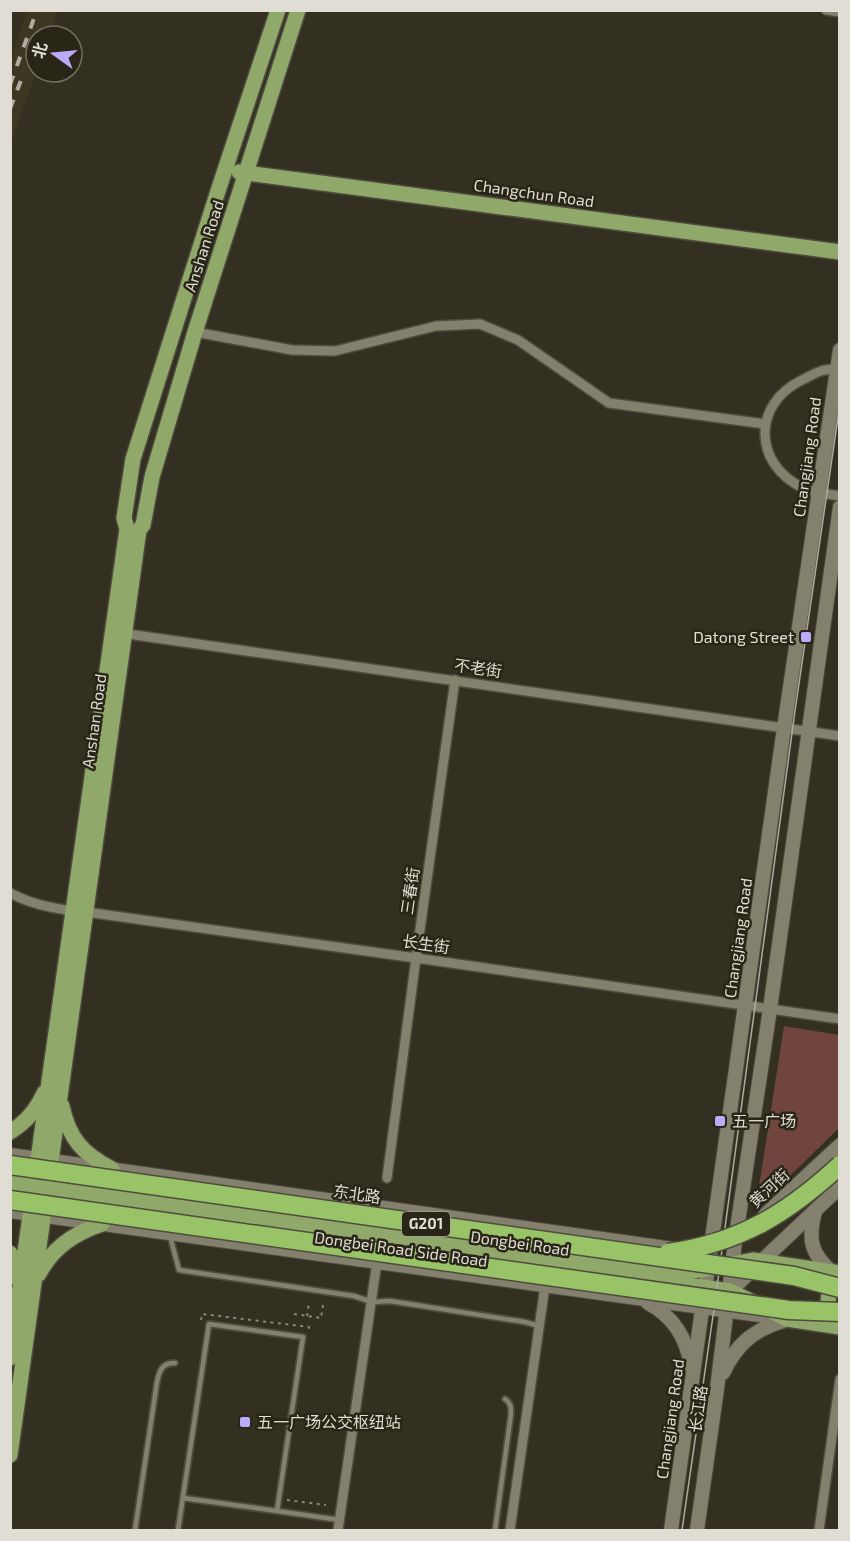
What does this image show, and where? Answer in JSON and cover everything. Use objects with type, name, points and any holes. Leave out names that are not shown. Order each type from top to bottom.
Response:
[{"type":"highway","name":"东北路","points":[[10,1165],[794,1276],[837,1277]]},
{"type":"highway","points":[[644,1255],[692,1249],[748,1231],[787,1209],[840,1165]]},
{"type":"highway","name":"G201","points":[[10,1200],[789,1310],[840,1312]]},
{"type":"main road","name":"Anshan Road","points":[[119,632],[127,529],[124,518],[134,459],[224,171],[278,10]]},
{"type":"main road","name":"Anshan Road","points":[[10,1358],[45,1160],[60,1099],[80,911],[119,632],[139,530],[143,525],[152,477],[195,332],[298,10]]},
{"type":"main road","name":"Changchun Road","points":[[224,171],[840,252]]},
{"type":"main road","name":"Changjiang Road","points":[[671,1530],[705,1288],[718,1259],[745,1005],[840,350]]},
{"type":"main road","points":[[735,1242],[840,507]]},
{"type":"main road","name":"Anshan Road","points":[[45,1160],[50,1077],[80,911]]},
{"type":"main road","points":[[10,1132],[31,1115],[42,1098],[50,1077]]},
{"type":"main road","points":[[60,1099],[70,1133],[94,1160],[112,1169]]},
{"type":"main road","name":"黄河街","points":[[718,1259],[840,1145]]},
{"type":"main road","points":[[10,1155],[353,1203],[718,1259]]},
{"type":"main road","name":"Dongbei Road","points":[[10,1175],[41,1186],[106,1202],[131,1199]]},
{"type":"main road","name":"Dongbei Road","points":[[10,1188],[41,1186],[365,1232],[382,1237],[549,1265],[730,1291],[787,1319],[832,1326]]},
{"type":"main road","points":[[730,1291],[758,1261],[840,1187]]},
{"type":"main road","points":[[793,1189],[784,1202],[783,1207],[787,1216],[797,1219],[815,1211]]},
{"type":"main road","points":[[74,1220],[106,1202]]},
{"type":"main road","points":[[353,1203],[382,1237],[414,1268]]},
{"type":"main road","points":[[815,1211],[811,1236],[814,1251],[821,1262],[837,1277],[832,1326]]},
{"type":"main road","name":"Dongbei Road Side Road","points":[[10,1212],[787,1319]]},
{"type":"main road","name":"Anshan Road","points":[[10,1455],[34,1282],[37,1215]]},
{"type":"main road","points":[[34,1282],[44,1264],[71,1237],[102,1224]]},
{"type":"main road","points":[[345,1258],[382,1237]]},
{"type":"main road","name":"Dongbei Road","points":[[382,1237],[692,1271],[718,1259],[758,1261],[837,1277]]},
{"type":"main road","points":[[10,1253],[15,1260],[19,1299]]},
{"type":"main road","name":"Changjiang Road","points":[[718,1259],[730,1291]]},
{"type":"main road","points":[[515,1282],[549,1265]]},
{"type":"main road","name":"长江路","points":[[697,1530],[730,1291]]},
{"type":"main road","points":[[641,1299],[656,1307],[670,1319],[679,1331],[690,1359],[692,1377]]},
{"type":"main road","points":[[717,1389],[731,1356],[740,1345],[761,1329],[787,1319]]},
{"type":"street","points":[[826,10],[840,12]]},
{"type":"street","points":[[195,332],[292,350],[335,351],[436,326],[480,324],[518,340],[609,404],[765,424]]},
{"type":"street","points":[[837,369],[823,369],[791,385],[772,406],[765,424],[766,449],[775,465],[804,489],[840,496]]},
{"type":"street","name":"不老街","points":[[119,632],[840,736]]},
{"type":"street","name":"三春街","points":[[387,1178],[455,680]]},
{"type":"street","name":"长生街","points":[[10,893],[52,909],[80,911],[840,1019]]},
{"type":"street","points":[[338,1530],[377,1262]]},
{"type":"street","points":[[510,1530],[545,1286]]},
{"type":"street","points":[[819,1530],[840,1379]]},
{"type":"lane","points":[[170,1234],[179,1270],[354,1296],[372,1302],[390,1301],[539,1326]]},
{"type":"lane","points":[[178,1530],[209,1324],[303,1337],[277,1511]]},
{"type":"lane","points":[[135,1530],[158,1376],[166,1364],[175,1363]]},
{"type":"lane","points":[[495,1530],[511,1414],[511,1407],[505,1399]]},
{"type":"lane","points":[[183,1498],[340,1520]]},
{"type":"path","points":[[307,1316],[309,1303]]},
{"type":"path","points":[[294,1314],[321,1318],[323,1305]]},
{"type":"path","points":[[201,1325],[202,1314],[297,1326],[309,1328],[308,1339]]},
{"type":"path","points":[[284,1499],[326,1505]]},
{"type":"shaded area","points":[[27,11],[58,11],[53,24],[24,24],[24,84],[32,84],[11,143],[11,57]]},
{"type":"shaded area","points":[[784,1026],[839,1035],[839,1128],[764,1201],[757,1199]]},
{"type":"tram line","points":[[682,1530],[795,711],[840,404]]},
{"type":"railway","points":[[10,85],[37,10]]},
{"type":"railway","points":[[10,109],[23,75]]},
{"type":"place","name":"Datong Street","points":[[806,637]]},
{"type":"place","name":"五一广场","points":[[720,1121]]},
{"type":"place","name":"五一广场公交枢纽站","points":[[245,1422]]}]
